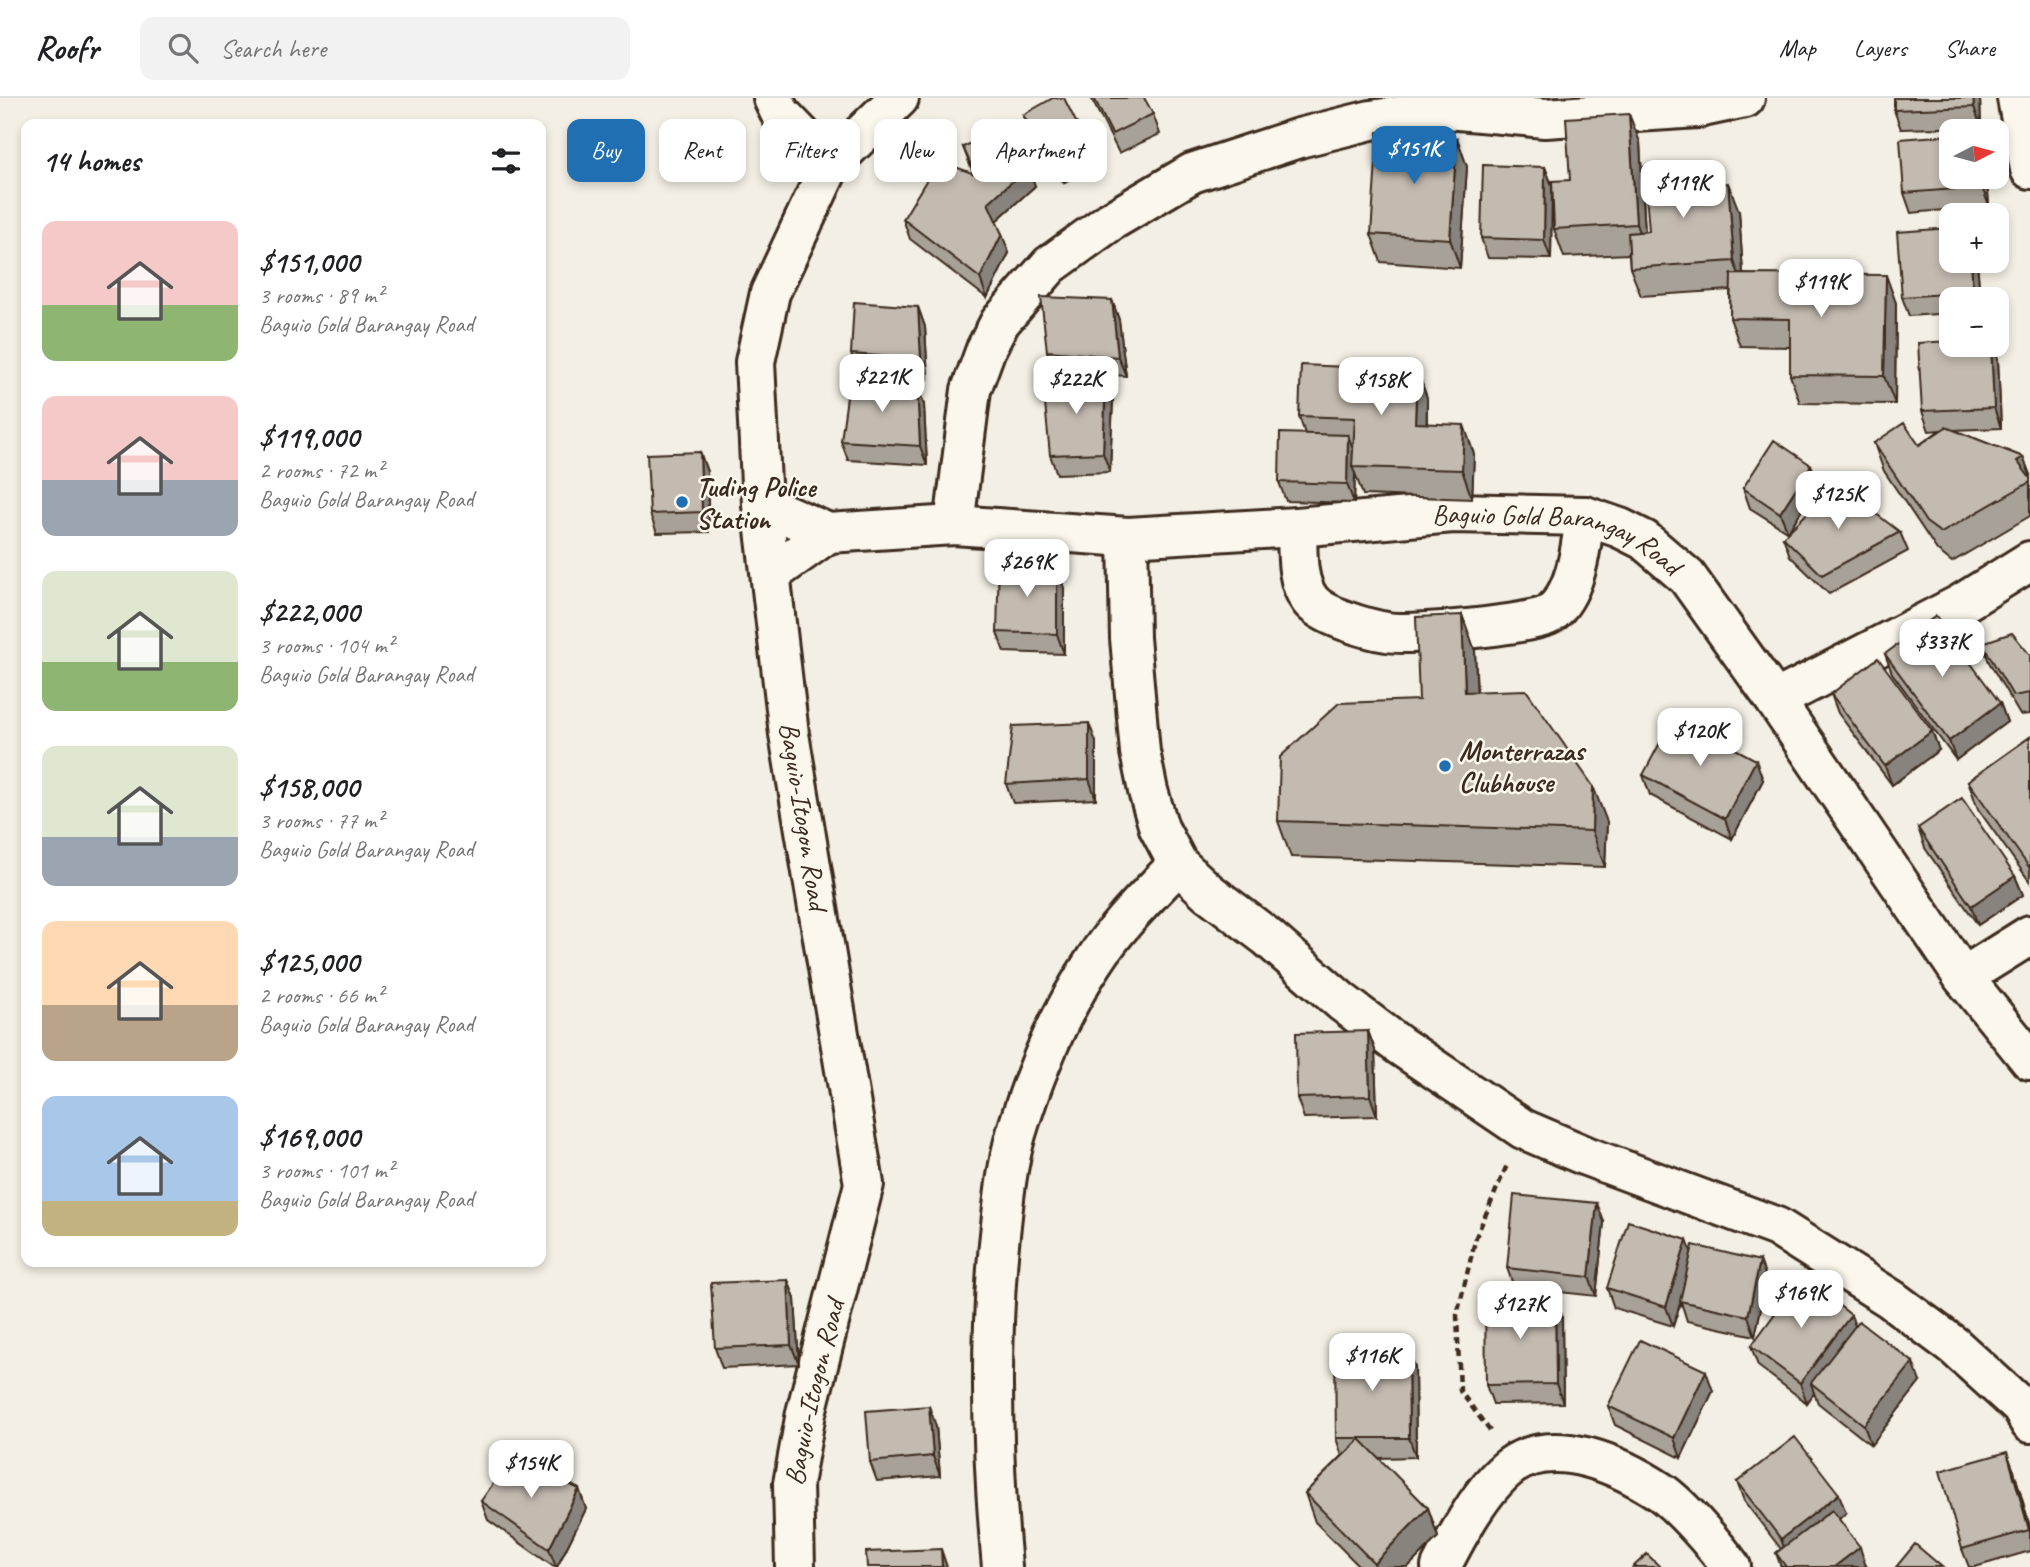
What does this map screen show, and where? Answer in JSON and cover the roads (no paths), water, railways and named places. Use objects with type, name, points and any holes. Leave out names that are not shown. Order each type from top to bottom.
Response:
[{"type":"street","points":[[773,98],[786,119]]},
{"type":"street","name":"Baguio-Itogon Road","points":[[860,136],[899,98]]},
{"type":"street","points":[[954,525],[971,390],[986,349],[1000,322],[1050,265],[1111,221],[1192,173],[1299,138],[1371,120],[1447,108],[1545,118],[1698,108],[1745,98]]},
{"type":"street","points":[[2017,98],[2030,169]]},
{"type":"street","name":"Baguio-Itogon Road","points":[[795,1567],[793,1484],[806,1413],[864,1184],[789,734],[762,504],[755,362],[770,293],[822,182]]},
{"type":"street","name":"Baguio Gold Barangay Road","points":[[762,504],[828,533],[954,525],[1128,537],[1297,527],[1453,513],[1585,516],[1620,528],[1644,540],[1687,577],[1775,700],[1963,978],[2030,1060]]},
{"type":"street","points":[[1297,527],[1298,559],[1303,586],[1311,601],[1334,616],[1389,633],[1501,626],[1534,621],[1550,614],[1563,597],[1580,562],[1585,516]]},
{"type":"street","points":[[771,574],[828,533]]},
{"type":"street","points":[[1128,537],[1130,638],[1140,752],[1159,828],[1178,864],[1208,892],[1266,936],[1342,1002],[1399,1045],[1523,1129],[1586,1156],[1777,1227],[1891,1299],[1954,1346],[2021,1407],[2030,1423]]},
{"type":"street","points":[[1775,700],[1961,604],[2030,561]]},
{"type":"street","points":[[1002,1567],[992,1428],[992,1354],[1004,1199],[1016,1135],[1042,1062],[1067,1006],[1121,923],[1178,864]]},
{"type":"street","points":[[1963,978],[2030,935]]},
{"type":"street","points":[[1441,1567],[1492,1482],[1514,1464],[1545,1452],[1606,1462],[1662,1493],[1717,1548],[1731,1567]]},
{"type":"place","name":"Tuding Police Station","points":[[682,502]]},
{"type":"place","name":"Monterrazas Clubhouse","points":[[1445,766]]}]
